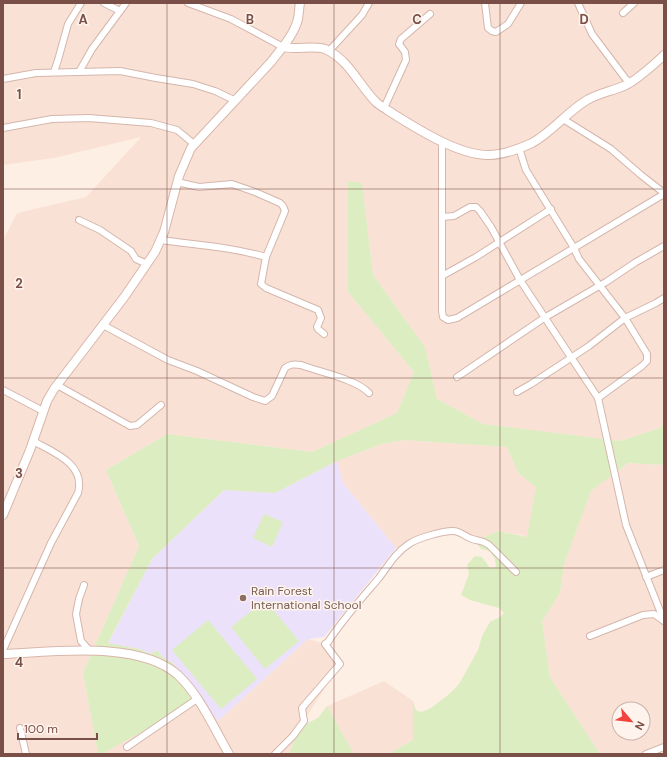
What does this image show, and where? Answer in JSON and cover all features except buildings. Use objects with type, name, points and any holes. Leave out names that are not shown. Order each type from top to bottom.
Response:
[{"type":"street","points":[[54,72],[68,24],[81,3]]},
{"type":"street","points":[[104,3],[120,11]]},
{"type":"street","points":[[79,72],[92,48],[126,3]]},
{"type":"street","points":[[188,3],[231,19],[283,47],[299,49],[323,48],[329,51],[348,66],[377,103],[413,127],[442,142],[475,153],[488,155],[511,151],[532,142],[551,130],[587,100],[603,92],[628,85],[663,58]]},
{"type":"street","points":[[3,515],[47,402],[57,385],[147,264],[161,240],[177,182],[194,144],[271,62],[283,47],[293,32],[298,19],[300,3]]},
{"type":"street","points":[[329,51],[362,15],[369,3]]},
{"type":"street","points":[[485,3],[488,28],[493,32],[499,31],[508,24],[521,3]]},
{"type":"street","points":[[578,3],[592,34],[630,83]]},
{"type":"street","points":[[623,13],[634,3]]},
{"type":"street","points":[[384,108],[406,60],[405,52],[399,44],[401,38],[430,14]]},
{"type":"street","points":[[3,79],[36,73],[120,71],[193,84],[215,91],[234,100]]},
{"type":"street","points":[[3,128],[52,119],[89,118],[151,123],[176,130],[194,144]]},
{"type":"street","points":[[442,142],[442,315],[445,319],[451,320],[457,318],[664,194],[611,149],[563,119]]},
{"type":"street","points":[[519,148],[526,170],[551,209],[579,259],[626,318],[647,354],[647,361],[642,366],[598,398]]},
{"type":"street","points":[[177,182],[199,187],[232,184],[280,203],[283,206],[285,211],[266,257],[261,281],[263,286],[318,310],[321,318],[317,327],[324,334]]},
{"type":"street","points":[[442,217],[454,216],[470,207],[476,207],[480,211],[520,280],[598,398],[626,525],[664,621]]},
{"type":"street","points":[[442,276],[551,209]]},
{"type":"street","points":[[79,220],[100,230],[131,251],[136,259],[147,264]]},
{"type":"street","points":[[161,240],[223,247],[266,257]]},
{"type":"street","points":[[457,377],[544,318],[664,246]]},
{"type":"street","points":[[517,392],[571,358],[626,318],[656,304],[664,298]]},
{"type":"street","points":[[103,325],[168,360],[265,401],[272,396],[285,368],[294,364],[348,381],[365,389],[369,393]]},
{"type":"street","points":[[57,385],[130,426],[137,425],[161,405]]},
{"type":"street","points":[[3,390],[44,411]]},
{"type":"street","points":[[3,650],[51,543],[80,487],[78,476],[71,464],[33,441]]},
{"type":"street","points":[[275,754],[293,736],[304,721],[302,708],[340,664],[324,644],[328,642],[363,595],[393,558],[405,546],[411,542],[446,532],[458,532],[468,538],[490,544],[516,572]]},
{"type":"street","points":[[646,577],[664,570]]},
{"type":"street","points":[[84,585],[76,614],[81,641],[90,651]]},
{"type":"street","points":[[590,636],[643,615],[654,614],[664,621]]},
{"type":"street","points":[[3,654],[90,651],[121,652],[155,661],[177,675],[197,699],[229,754]]},
{"type":"street","points":[[127,747],[197,699]]},
{"type":"street","points":[[20,728],[26,754]]},
{"type":"street","points":[[646,754],[664,747]]},
{"type":"shaded area","points":[[3,3],[664,3],[664,423],[660,428],[620,441],[483,424],[437,399],[425,347],[373,275],[362,184],[348,292],[414,372],[397,413],[312,452],[167,434],[106,470],[139,546],[83,673],[98,754],[3,754],[3,240],[17,213],[86,197],[141,137],[54,158],[3,165]]},
{"type":"shaded area","points":[[404,440],[507,447],[518,473],[536,487],[527,537],[498,531],[478,540],[458,532],[429,537],[399,552],[343,483],[337,461],[382,444]]},
{"type":"shaded area","name":"Rain Forest International School","points":[[337,461],[343,483],[396,548],[324,637],[308,639],[218,721],[172,662],[166,660],[156,650],[151,654],[139,649],[108,644],[152,559],[224,490],[275,493]]},
{"type":"shaded area","points":[[628,463],[664,465],[664,754],[600,754],[550,677],[542,621],[560,593],[564,564],[591,490]]},
{"type":"shaded area","points":[[308,639],[325,644],[340,664],[300,727],[289,754],[102,754],[201,699],[218,721]]},
{"type":"shaded area","points":[[384,681],[413,701],[413,740],[389,754],[354,754],[327,706]]},
{"type":"green space","points":[[348,181],[362,183],[373,275],[425,347],[437,399],[483,424],[620,441],[660,428],[664,423],[664,465],[628,463],[591,491],[564,564],[560,593],[542,621],[550,677],[600,754],[389,754],[413,740],[413,701],[416,710],[421,712],[431,708],[448,695],[459,684],[478,650],[482,636],[490,622],[500,617],[504,613],[499,608],[470,600],[461,595],[469,574],[467,565],[475,556],[482,557],[490,568],[496,567],[495,559],[490,551],[481,549],[474,540],[478,540],[498,531],[527,537],[536,487],[518,473],[507,447],[404,440],[382,444],[337,461],[275,493],[224,490],[152,559],[108,643],[139,649],[151,654],[156,650],[166,660],[172,662],[201,699],[102,754],[98,754],[83,673],[139,546],[106,470],[167,434],[312,452],[397,413],[414,372],[348,292]]},
{"type":"green space","points":[[264,514],[283,522],[272,547],[253,538]]},
{"type":"green space","points":[[265,600],[299,641],[265,669],[231,627]]},
{"type":"green space","points":[[208,620],[257,679],[221,709],[172,650]]},
{"type":"green space","points":[[327,706],[354,754],[289,754],[300,727],[318,718]]},
{"type":"place","name":"Rain Forest International School","points":[[243,598]]}]
